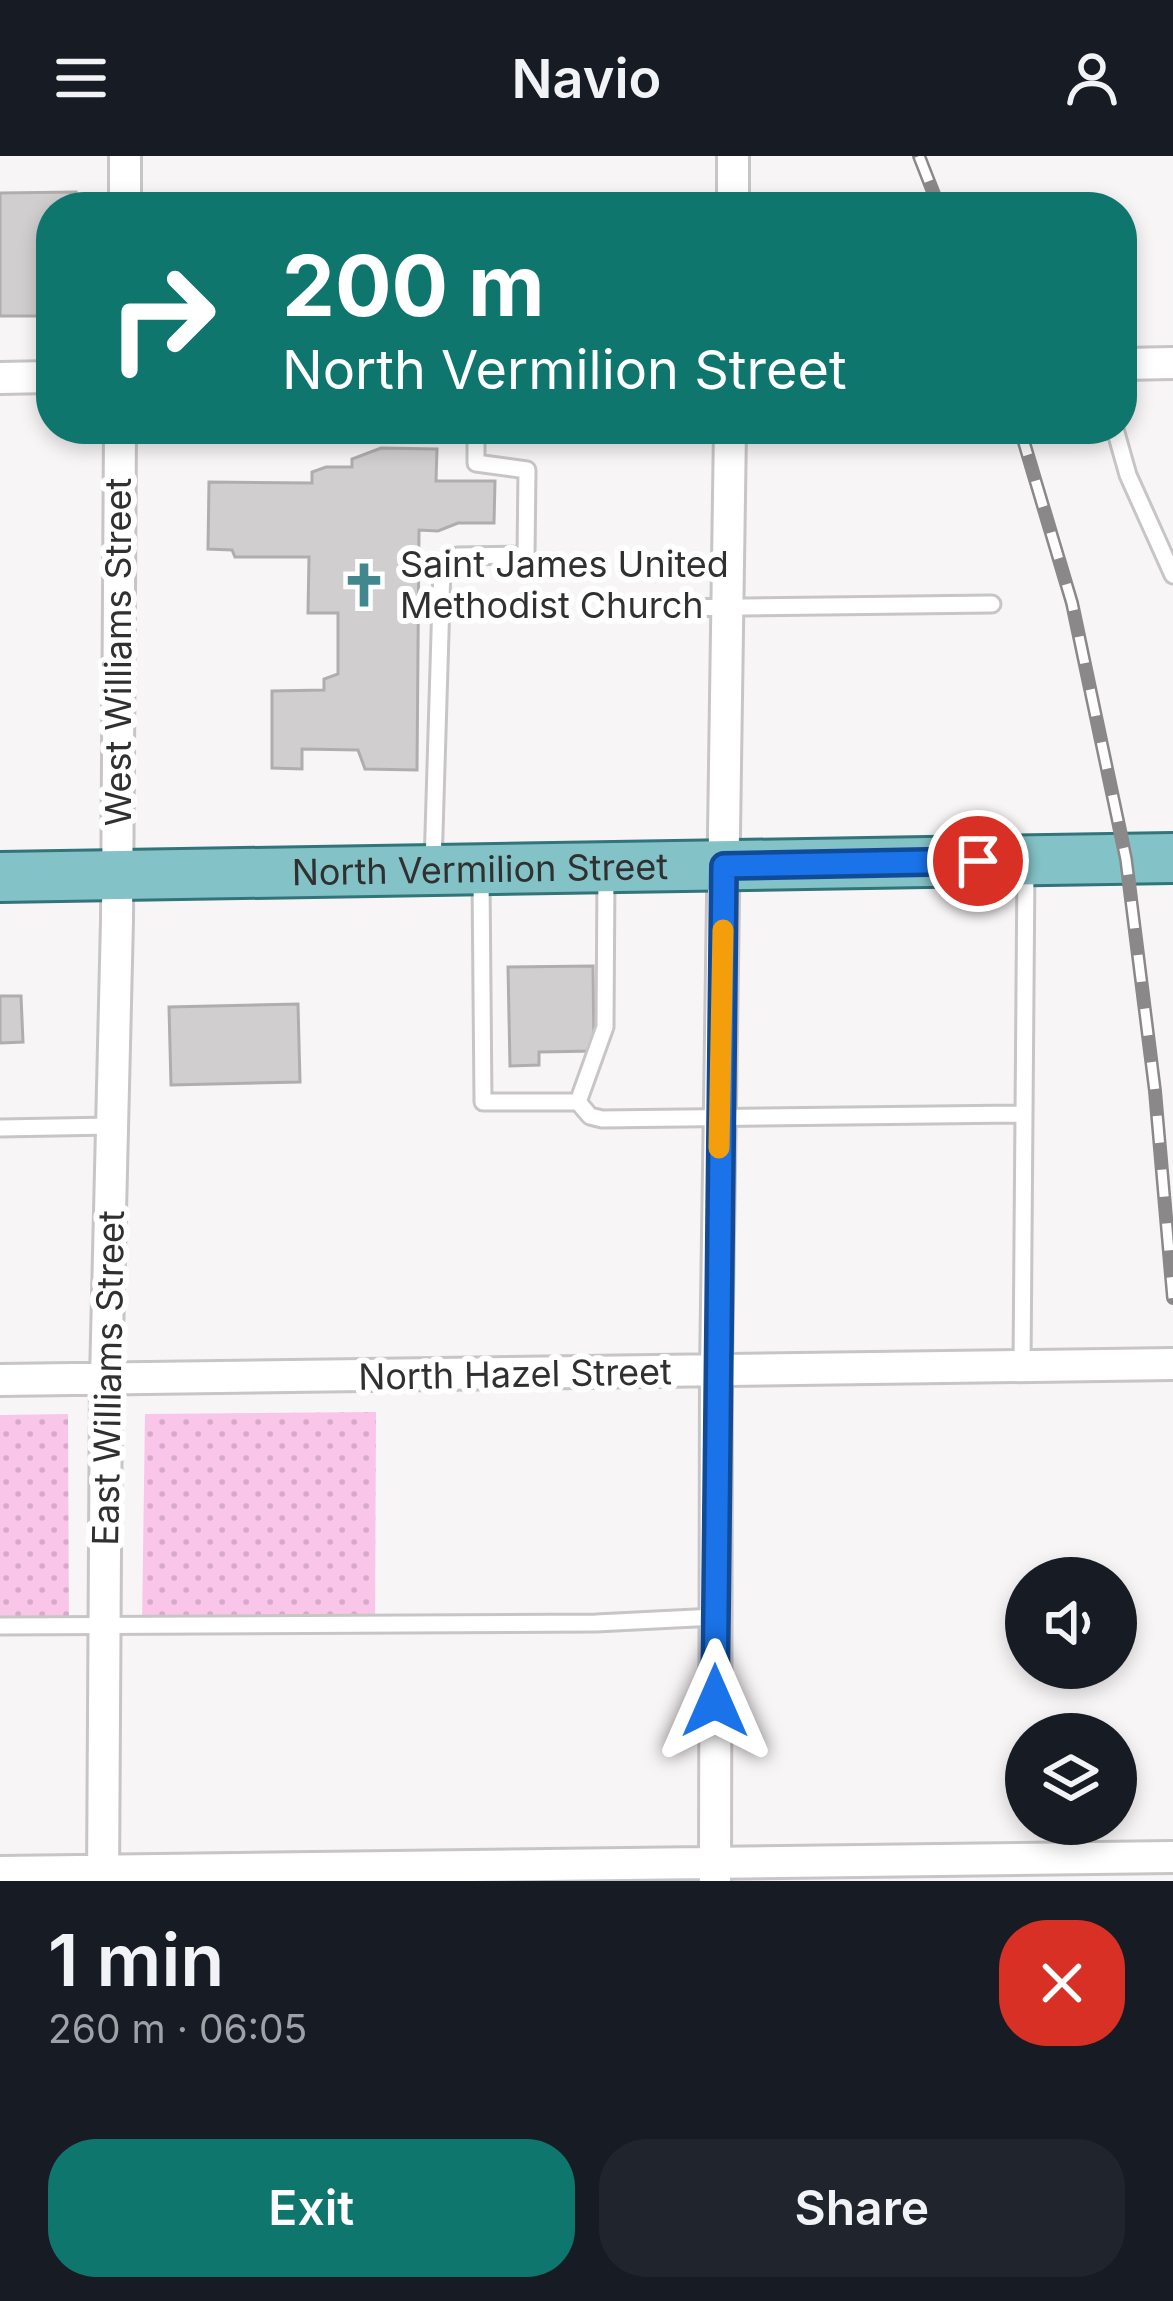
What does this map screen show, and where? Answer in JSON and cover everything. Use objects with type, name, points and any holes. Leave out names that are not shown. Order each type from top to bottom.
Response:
[{"type":"main road","name":"North Vermilion Street","points":[[0,877],[1173,858]]},
{"type":"street","points":[[125,156],[125,192]]},
{"type":"street","points":[[733,156],[733,192]]},
{"type":"street","points":[[1137,364],[1173,363]]},
{"type":"street","points":[[0,378],[36,377]]},
{"type":"street","name":"West Williams Street","points":[[117,875],[120,444]]},
{"type":"street","points":[[715,1871],[716,1371],[730,444]]},
{"type":"street","name":"East Williams Street","points":[[103,1876],[106,1379],[117,875]]},
{"type":"street","name":"North Hazel Street","points":[[0,1380],[1173,1364]]},
{"type":"street","points":[[0,1872],[103,1876],[715,1871],[1173,1856]]},
{"type":"lane","points":[[433,869],[442,566],[457,556],[526,555],[527,470],[476,464],[476,444]]},
{"type":"lane","points":[[1119,444],[1128,475],[1173,575]]},
{"type":"lane","points":[[670,608],[992,604]]},
{"type":"lane","points":[[1022,1366],[1026,860]]},
{"type":"lane","points":[[578,1102],[605,1027],[606,866]]},
{"type":"lane","points":[[481,869],[483,1102],[578,1102],[590,1116],[602,1120],[1024,1114]]},
{"type":"lane","points":[[0,1127],[112,1126]]},
{"type":"lane","points":[[0,1626],[574,1623],[715,1617]]},
{"type":"shaded area","points":[[376,1412],[375,1625],[142,1623],[145,1414]]},
{"type":"shaded area","points":[[68,1414],[69,1625],[0,1626],[0,1415]]},
{"type":"building","points":[[0,193],[36,193],[36,316],[0,316]]},
{"type":"building","name":"Saint James United Methodist Church","points":[[381,448],[437,449],[436,481],[495,481],[494,523],[419,530],[417,770],[365,769],[358,750],[302,749],[302,769],[272,768],[272,691],[324,690],[324,679],[338,674],[338,613],[308,613],[309,557],[235,557],[232,550],[208,549],[209,482],[312,483],[312,472],[352,467],[352,459]]},
{"type":"building","points":[[593,966],[594,1051],[539,1052],[539,1065],[510,1066],[508,967]]},
{"type":"building","points":[[0,996],[21,996],[23,1042],[0,1043]]},
{"type":"building","points":[[298,1004],[300,1082],[171,1085],[169,1007]]},
{"type":"railway","points":[[919,156],[933,192]]},
{"type":"railway","points":[[1024,444],[1072,603],[1126,859],[1155,1091],[1173,1298]]},
{"type":"slow traffic","points":[[719,1148],[723,930]]},
{"type":"place","name":"Saint James United Methodist Church","points":[[364,585]]},
{"type":"route","points":[[715,1701],[724,866],[978,861]]}]
